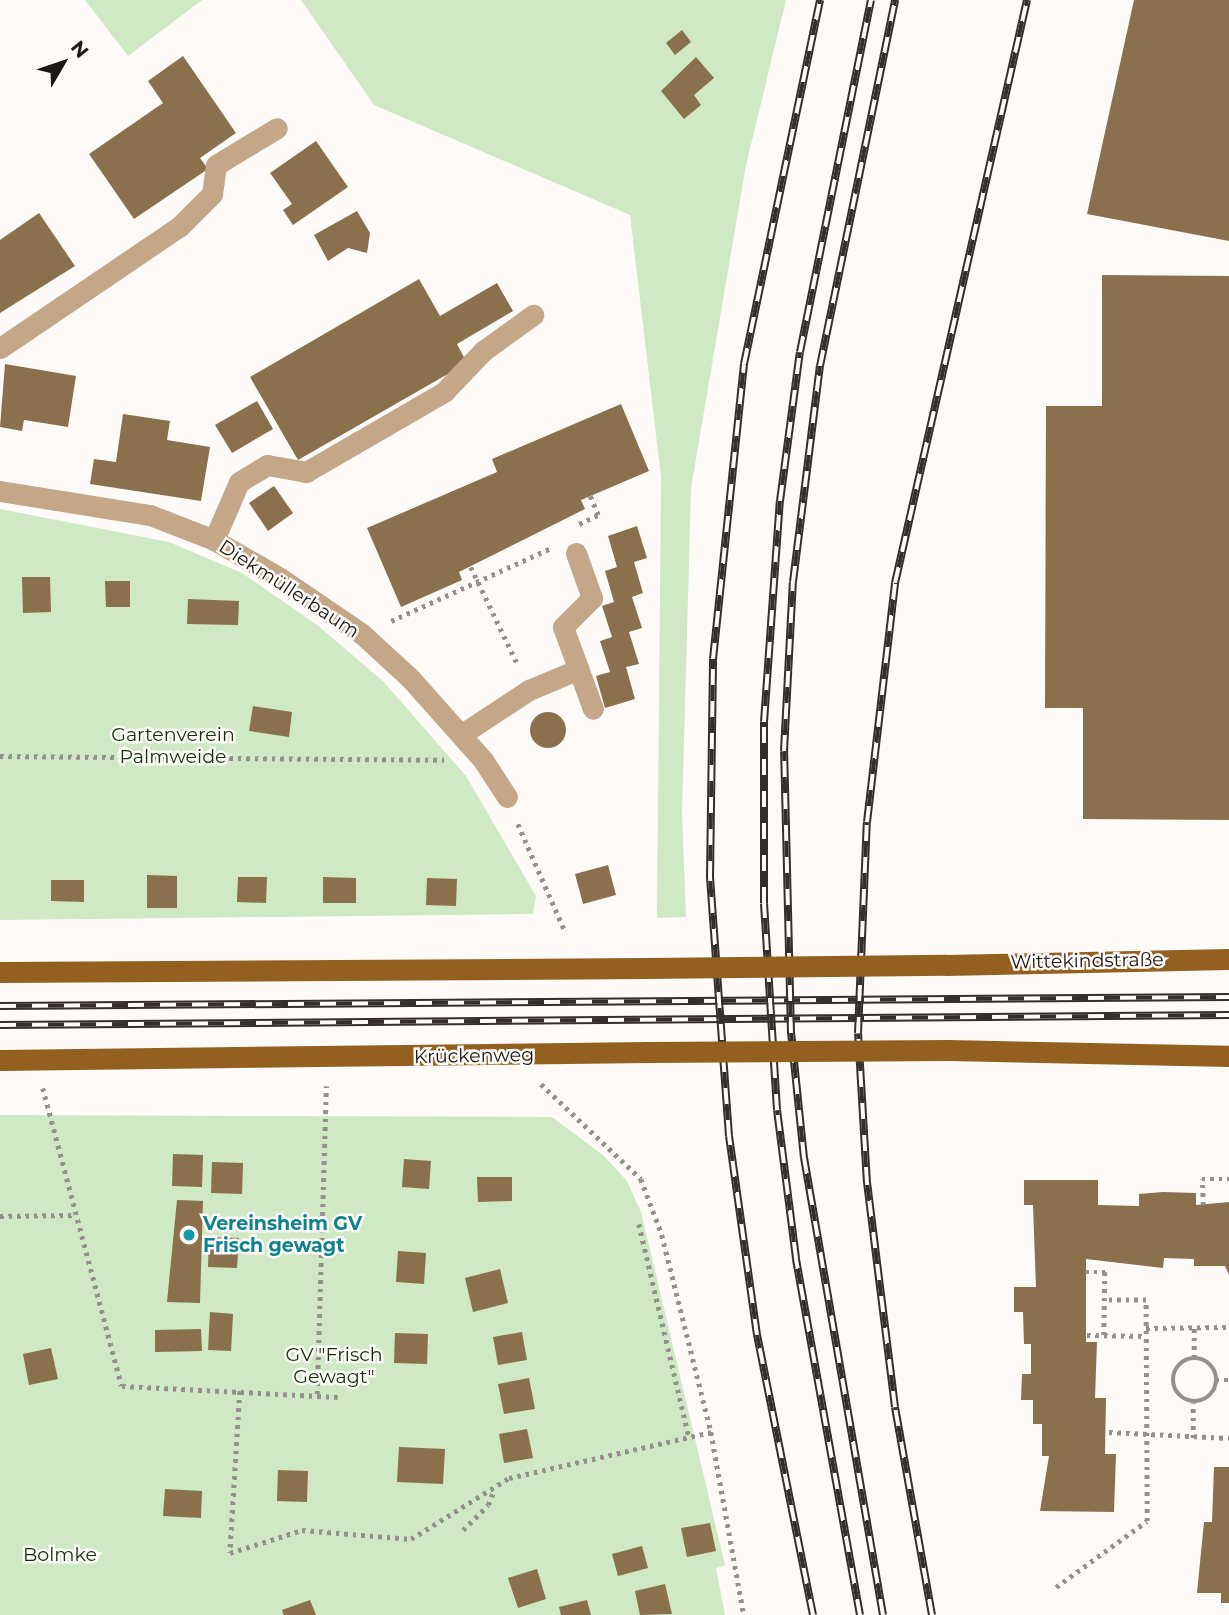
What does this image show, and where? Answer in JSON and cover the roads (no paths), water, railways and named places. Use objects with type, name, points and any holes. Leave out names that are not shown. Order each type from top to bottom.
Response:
[{"type":"main road","name":"Wittekindstraße","points":[[0,972],[946,965],[1229,959]]},
{"type":"main road","name":"Krückenweg","points":[[0,1060],[948,1050],[1229,1056]]},
{"type":"street","points":[[0,348],[179,227],[212,194],[216,166],[276,128]]},
{"type":"street","points":[[214,540],[239,482],[267,465],[306,472],[444,392],[483,351],[533,315]]},
{"type":"street","name":"Diekmüllerbaum","points":[[0,491],[150,515],[214,540],[362,634],[462,734],[507,797]]},
{"type":"street","points":[[576,553],[592,598],[563,627],[593,709]]},
{"type":"street","points":[[462,734],[529,690],[579,670]]},
{"type":"railway","points":[[813,1615],[757,1335],[729,1136],[710,877],[713,659],[744,364],[820,0]]},
{"type":"railway","points":[[860,1615],[796,1258],[777,1110],[764,903],[764,722],[780,501],[800,352],[871,0]]},
{"type":"railway","points":[[883,1615],[804,1158],[791,1033],[784,751],[793,582],[820,366],[895,0]]},
{"type":"railway","points":[[932,1615],[895,1407],[867,1183],[858,1033],[867,822],[895,583],[1027,0]]},
{"type":"railway","points":[[0,1006],[1229,997]]},
{"type":"railway","points":[[0,1025],[1229,1015]]},
{"type":"place","name":"Vereinsheim GV Frisch gewagt","points":[[189,1235]]},
{"type":"park label","name":"Gartenverein Palmweide","points":[[173,746]]},
{"type":"park label","name":"GV \"Frisch Gewagt\"","points":[[334,1366]]},
{"type":"park label","name":"Bolmke","points":[[60,1555]]}]
